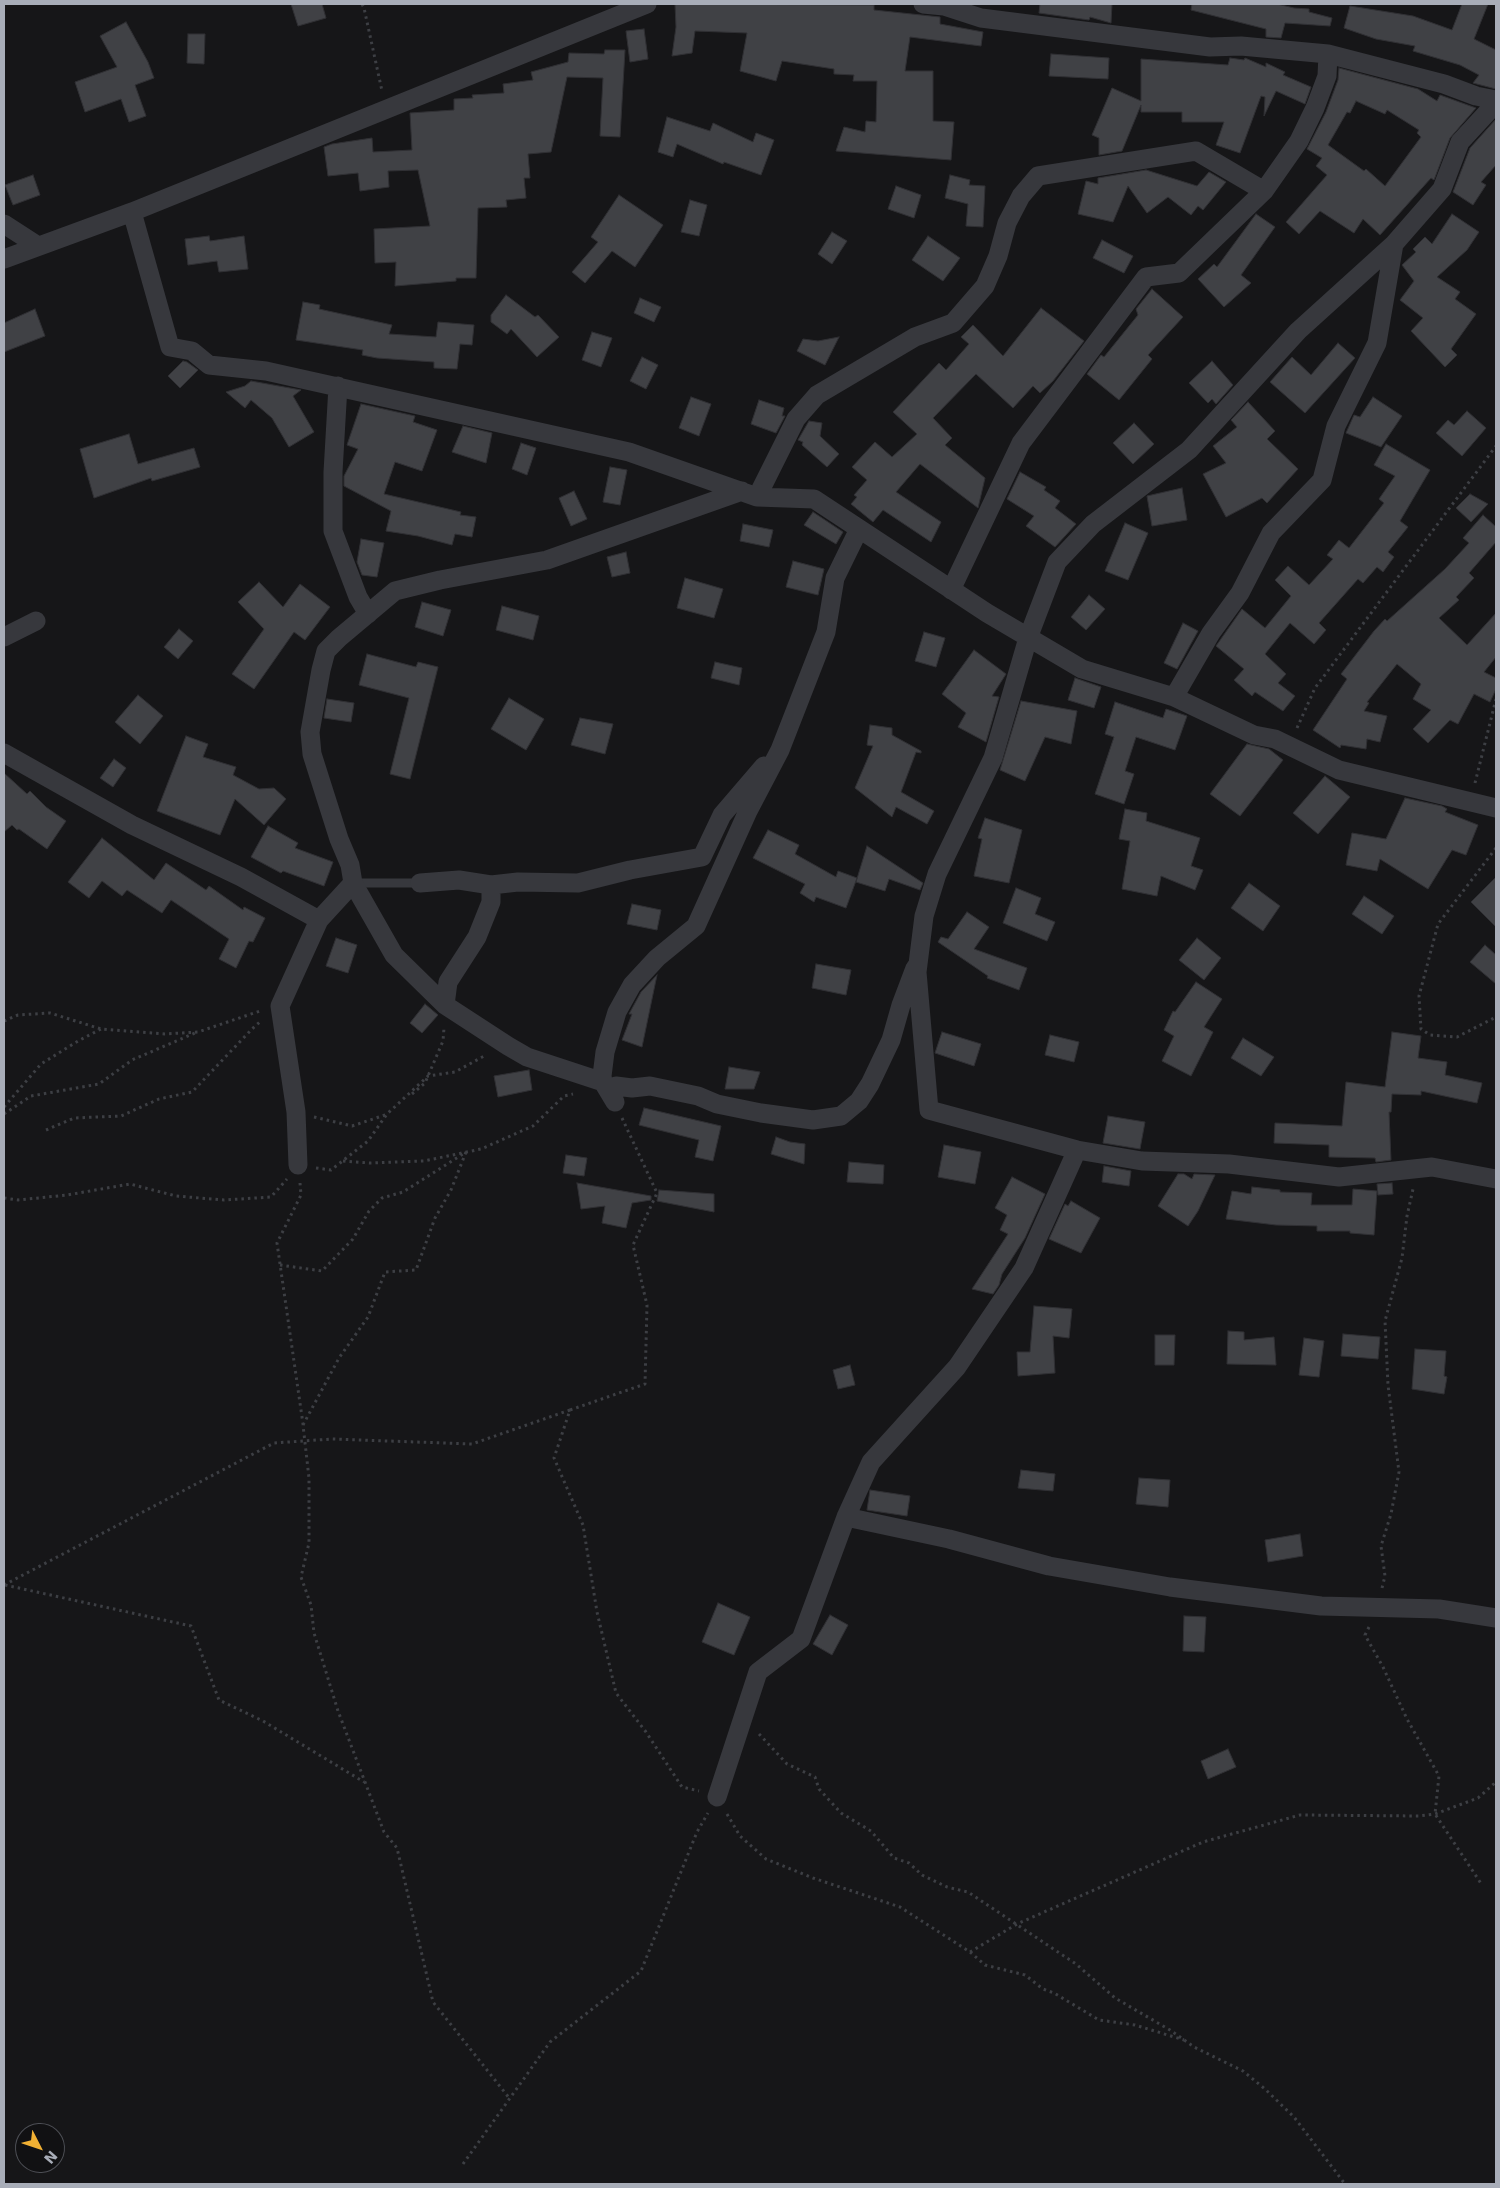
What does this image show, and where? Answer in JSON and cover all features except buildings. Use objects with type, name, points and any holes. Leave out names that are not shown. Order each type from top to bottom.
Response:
[{"type":"street","points":[[4,259],[132,212],[647,4]]},
{"type":"street","points":[[923,4],[944,6],[981,18],[1210,47],[1241,46],[1328,54],[1444,84],[1496,101],[1460,142],[1442,189],[1394,244],[1298,331],[1189,450],[1093,524],[1057,562],[1028,638],[993,758],[937,874],[924,916],[917,972],[928,1110],[1077,1150],[1142,1160],[1229,1164],[1339,1178],[1432,1167],[1496,1179]]},
{"type":"street","points":[[951,590],[1021,442],[1146,277],[1179,273],[1264,191],[1299,141],[1315,108],[1327,76],[1328,54]]},
{"type":"street","points":[[918,961],[890,1040],[870,1084],[859,1102],[841,1116],[827,1120],[761,1113],[716,1104],[698,1096],[650,1086],[610,1089],[527,1057],[445,1005],[394,955],[353,883],[350,865],[339,839],[312,754],[310,732],[326,651],[395,591],[440,580],[547,560],[749,494],[796,419],[817,395],[915,337],[953,323],[985,286],[998,256],[1007,222],[1021,196],[1038,176],[1196,152],[1264,191]]},
{"type":"street","points":[[132,212],[170,347],[192,351],[209,365],[266,371],[629,452],[749,494],[814,499],[951,590],[1082,669],[1174,697],[1254,735],[1276,739],[1339,770],[1496,808]]},
{"type":"street","points":[[4,224],[38,246]]},
{"type":"street","points":[[1174,697],[1212,633],[1240,593],[1271,534],[1322,480],[1336,426],[1377,343],[1394,244]]},
{"type":"street","points":[[338,386],[333,472],[333,531],[358,597],[368,614]]},
{"type":"street","points":[[610,1089],[604,1052],[621,1006],[632,985],[651,964],[696,926],[748,811],[780,750],[826,632],[835,578],[859,529]]},
{"type":"street","points":[[4,637],[36,621]]},
{"type":"street","points":[[420,883],[459,880],[491,885],[518,882],[578,883],[630,870],[702,857],[722,815],[749,782],[780,750]]},
{"type":"street","points":[[4,753],[132,826],[241,877],[319,920]]},
{"type":"street","points":[[298,1165],[296,1112],[280,1006],[319,920],[353,883]]},
{"type":"street","points":[[445,1005],[448,982],[477,937],[490,902],[491,885]]},
{"type":"street","points":[[717,1797],[758,1672],[802,1639],[846,1517],[871,1462],[957,1367],[1024,1268],[1077,1150]]},
{"type":"street","points":[[846,1517],[949,1540],[1049,1566],[1170,1588],[1320,1606],[1439,1610],[1496,1618]]},
{"type":"lane","points":[[353,883],[420,883]]},
{"type":"path","points":[[362,4],[386,109]]},
{"type":"path","points":[[1289,746],[1315,688],[1496,446]]},
{"type":"path","points":[[1471,801],[1496,699]]},
{"type":"path","points":[[1496,848],[1438,924],[1419,996],[1421,1029],[1430,1036],[1457,1037],[1496,1017]]},
{"type":"path","points":[[298,1165],[331,1170],[368,1142],[388,1114],[425,1083],[443,1041],[445,1005]]},
{"type":"path","points":[[4,1114],[31,1096],[99,1084],[132,1060],[244,1015],[280,1006]]},
{"type":"path","points":[[46,1130],[74,1118],[121,1116],[159,1099],[192,1092],[252,1029],[280,1006]]},
{"type":"path","points":[[4,1021],[18,1015],[50,1013],[101,1029],[165,1034],[198,1032]]},
{"type":"path","points":[[4,1107],[41,1064],[101,1029]]},
{"type":"path","points":[[428,1076],[455,1072],[484,1056],[508,1046]]},
{"type":"path","points":[[4,1585],[274,1443],[332,1439],[472,1444],[645,1384],[647,1305],[633,1245],[657,1193],[610,1089],[564,1096],[534,1126],[481,1149],[424,1161],[370,1163],[343,1161]]},
{"type":"path","points":[[296,1112],[352,1126],[388,1114]]},
{"type":"path","points":[[280,1265],[322,1271],[353,1239],[369,1211],[382,1198],[403,1192],[466,1152]]},
{"type":"path","points":[[303,1425],[339,1358],[368,1317],[385,1272],[416,1270],[436,1218],[451,1190],[466,1152]]},
{"type":"path","points":[[4,1198],[18,1200],[67,1195],[130,1184],[176,1196],[224,1200],[271,1197],[298,1165]]},
{"type":"path","points":[[298,1165],[301,1195],[277,1243],[309,1478],[309,1543],[302,1577],[311,1605],[314,1633],[338,1712],[365,1783],[384,1832],[397,1848],[433,2002],[510,2099]]},
{"type":"path","points":[[1418,1169],[1407,1216],[1402,1258],[1385,1320],[1388,1385],[1399,1472],[1391,1514],[1380,1546],[1384,1576],[1378,1608],[1365,1635],[1383,1667],[1407,1719],[1439,1776],[1435,1814],[1482,1885]]},
{"type":"path","points":[[570,1410],[554,1458],[583,1525],[597,1612],[616,1693],[646,1732],[682,1787],[717,1797],[740,1836],[766,1859],[813,1878],[900,1907],[970,1952],[985,1965],[1025,1975],[1042,1989],[1054,1993],[1099,2020],[1135,2025],[1184,2040]]},
{"type":"path","points":[[4,1585],[191,1626],[219,1700],[263,1721],[365,1783]]},
{"type":"path","points":[[742,1717],[787,1764],[814,1777],[819,1790],[841,1813],[871,1831],[894,1858],[909,1863],[922,1875],[947,1887],[968,1892],[1076,1964],[1115,1998],[1194,2047],[1243,2071],[1294,2117],[1345,2184]]},
{"type":"path","points":[[970,1952],[1017,1924],[1204,1842],[1300,1815],[1419,1816],[1435,1814],[1478,1798],[1496,1782]]},
{"type":"path","points":[[463,2164],[550,2042],[641,1971],[697,1832],[717,1797]]}]
